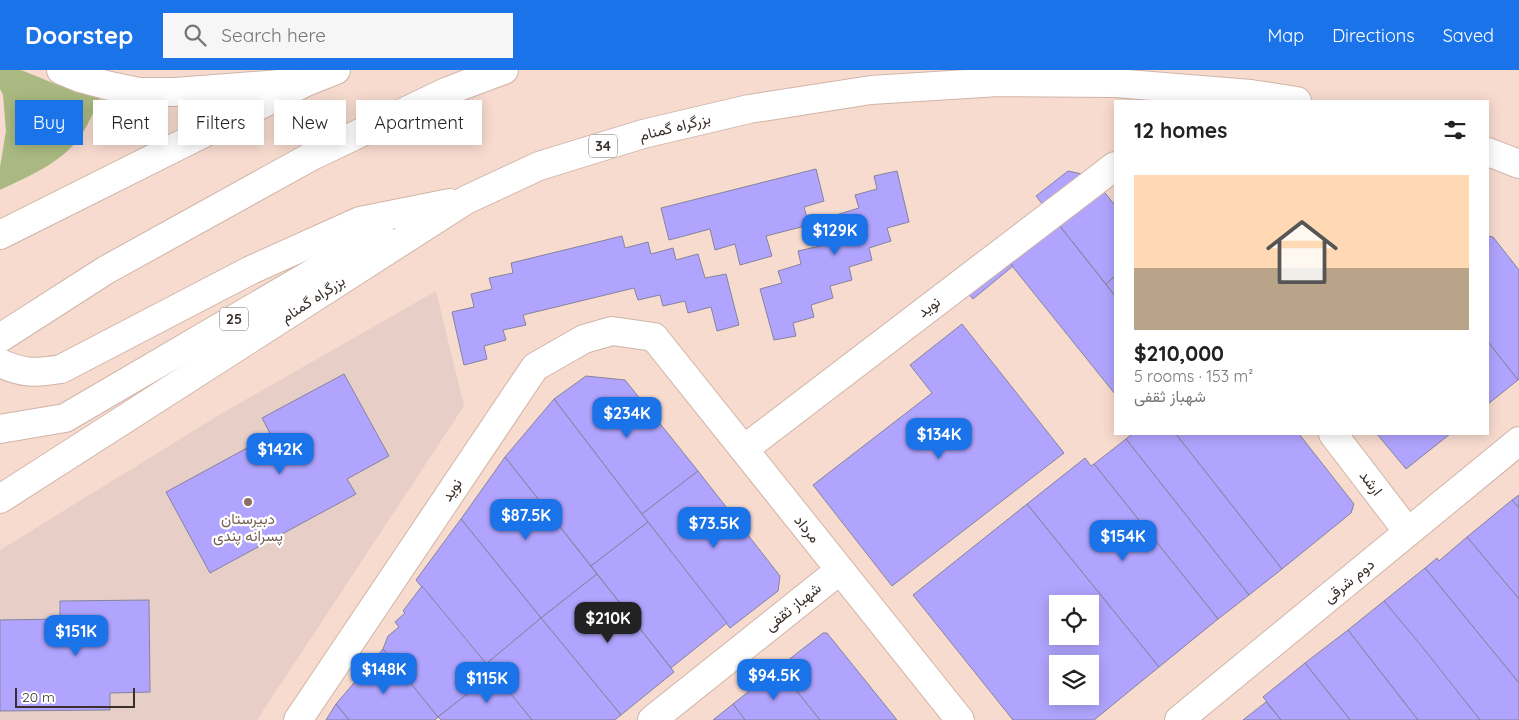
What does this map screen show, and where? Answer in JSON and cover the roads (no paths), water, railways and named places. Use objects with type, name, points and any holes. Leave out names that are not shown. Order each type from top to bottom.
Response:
[{"type":"main road","points":[[61,70],[80,78],[138,92],[175,92],[306,82]]},
{"type":"main road","points":[[0,235],[306,82],[336,70]]},
{"type":"main road","points":[[0,338],[106,270],[312,156],[448,91],[504,70]]},
{"type":"main road","name":"بزرگراه گمنام","points":[[0,499],[466,200],[538,166],[643,134],[749,109],[871,90],[998,82],[1115,83],[1251,94],[1290,100]]},
{"type":"main road","points":[[1489,152],[1519,164]]},
{"type":"main road","name":"نوید","points":[[744,449],[1114,167]]},
{"type":"main road","points":[[0,363],[15,370],[38,373],[61,368],[251,270],[360,221],[466,200]]},
{"type":"main road","name":"25","points":[[0,429],[66,418],[342,256],[466,200]]},
{"type":"main road","name":"نوید","points":[[298,720],[535,366],[584,339],[612,331],[654,337]]},
{"type":"main road","name":"مرداد","points":[[654,337],[960,720]]},
{"type":"main road","name":"ارشد","points":[[1334,435],[1408,532]]},
{"type":"main road","name":"دوم شرقی","points":[[1178,720],[1519,441]]},
{"type":"main road","name":"شهباز ثقفی","points":[[652,720],[840,570]]},
{"type":"place","name":"دبیرستان پسرانه پندی","points":[[248,502]]}]
